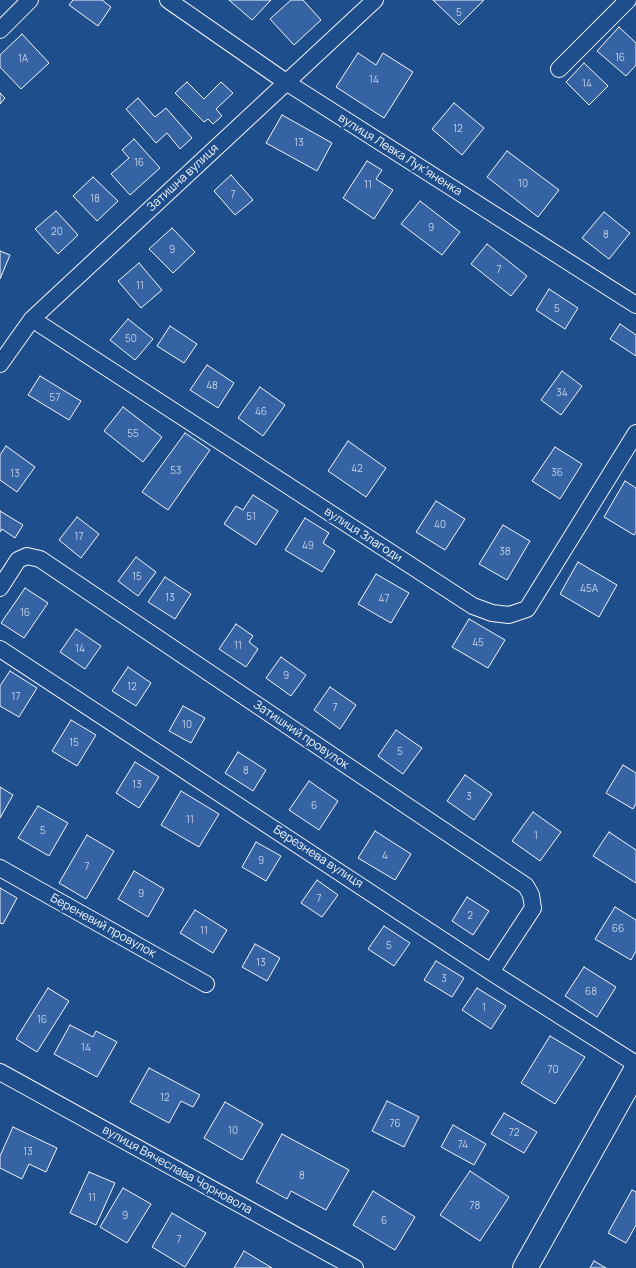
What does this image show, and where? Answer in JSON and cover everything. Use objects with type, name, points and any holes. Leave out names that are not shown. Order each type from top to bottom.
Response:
[{"type":"main road","points":[[525,1268],[636,1070]]},
{"type":"street","points":[[0,30],[30,0]]},
{"type":"street","name":"вулиця Левка Лукʼяненка","points":[[168,0],[286,82],[636,305]]},
{"type":"street","name":"Затишна вулиця","points":[[0,364],[32,319],[375,0]]},
{"type":"street","points":[[559,69],[628,0]]},
{"type":"street","name":"вулиця Злагоди","points":[[32,319],[473,606],[492,612],[509,615],[527,609],[636,433]]},
{"type":"street","name":"Затишний провулок","points":[[0,588],[18,560],[27,556],[40,559],[526,886],[532,895],[533,908],[491,972]]},
{"type":"street","name":"Березнева вулиця","points":[[0,649],[491,972],[636,1064]]},
{"type":"street","name":"Береневий провулок","points":[[0,868],[206,984]]},
{"type":"street","name":"вулиця Вячеслава Чорновола","points":[[0,1072],[355,1268]]},
{"type":"building","points":[[73,0],[102,0],[111,7],[98,26],[69,5]]},
{"type":"building","points":[[229,0],[271,0],[252,20]]},
{"type":"building","points":[[291,0],[303,0],[321,20],[294,45],[270,19]]},
{"type":"building","points":[[433,0],[484,0],[459,25]]},
{"type":"building","points":[[619,27],[636,43],[636,65],[626,76],[597,51]]},
{"type":"building","points":[[22,34],[49,63],[21,89],[0,67],[0,55]]},
{"type":"building","points":[[358,53],[376,65],[383,53],[413,72],[384,118],[336,87]]},
{"type":"building","points":[[584,63],[608,86],[589,105],[566,82]]},
{"type":"building","points":[[187,82],[204,99],[221,82],[233,93],[216,109],[222,116],[213,124],[208,119],[204,122],[175,93]]},
{"type":"building","points":[[0,93],[5,98],[0,104]]},
{"type":"building","points":[[138,98],[155,117],[166,108],[192,138],[180,149],[167,133],[156,143],[126,109]]},
{"type":"building","points":[[454,103],[484,128],[462,155],[432,129]]},
{"type":"building","points":[[282,115],[332,143],[317,171],[266,143]]},
{"type":"building","points":[[134,139],[160,168],[130,195],[111,174],[129,158],[122,150]]},
{"type":"building","points":[[507,151],[559,190],[538,217],[487,177]]},
{"type":"building","points":[[367,161],[382,170],[376,179],[393,190],[374,219],[343,198]]},
{"type":"building","points":[[231,175],[253,200],[235,215],[214,191]]},
{"type":"building","points":[[93,177],[118,201],[97,221],[73,196]]},
{"type":"building","points":[[420,201],[460,232],[442,255],[401,224]]},
{"type":"building","points":[[56,211],[78,235],[58,254],[35,229]]},
{"type":"building","points":[[604,212],[630,233],[609,259],[582,238]]},
{"type":"building","points":[[172,228],[195,252],[173,273],[149,249]]},
{"type":"building","points":[[487,244],[527,276],[511,296],[471,264]]},
{"type":"building","points":[[0,251],[10,255],[0,279]]},
{"type":"building","points":[[139,263],[162,290],[141,308],[118,281]]},
{"type":"building","points":[[549,289],[578,308],[565,329],[536,310]]},
{"type":"building","points":[[128,319],[153,339],[135,360],[110,340]]},
{"type":"building","points":[[620,324],[636,335],[636,356],[610,339]]},
{"type":"building","points":[[170,326],[197,344],[184,363],[157,346]]},
{"type":"building","points":[[207,365],[234,383],[218,408],[190,390]]},
{"type":"building","points":[[562,371],[582,386],[561,415],[541,400]]},
{"type":"building","points":[[40,376],[81,401],[69,420],[28,395]]},
{"type":"building","points":[[260,387],[285,405],[263,436],[238,418]]},
{"type":"building","points":[[123,407],[162,437],[143,462],[104,431]]},
{"type":"building","points":[[185,433],[210,450],[168,510],[142,492]]},
{"type":"building","points":[[348,441],[386,468],[366,497],[328,471]]},
{"type":"building","points":[[6,446],[35,467],[17,492],[0,480],[0,455]]},
{"type":"building","points":[[555,447],[582,464],[560,499],[532,481]]},
{"type":"building","points":[[625,481],[636,488],[636,532],[634,535],[604,517]]},
{"type":"building","points":[[253,495],[278,511],[256,545],[224,524],[236,506],[243,510]]},
{"type":"building","points":[[436,501],[465,519],[445,550],[416,532]]},
{"type":"building","points":[[0,511],[23,525],[15,538],[2,529],[0,532]]},
{"type":"building","points":[[77,517],[99,534],[81,558],[59,540]]},
{"type":"building","points":[[305,518],[329,533],[323,543],[335,551],[322,572],[285,550]]},
{"type":"building","points":[[503,525],[530,541],[507,580],[479,564]]},
{"type":"building","points":[[136,557],[156,572],[138,596],[118,581]]},
{"type":"building","points":[[578,562],[617,585],[599,617],[560,594]]},
{"type":"building","points":[[376,574],[409,593],[391,623],[358,604]]},
{"type":"building","points":[[165,577],[191,594],[175,619],[148,602]]},
{"type":"building","points":[[25,588],[48,603],[24,638],[1,623]]},
{"type":"building","points":[[469,619],[505,640],[488,668],[452,647]]},
{"type":"building","points":[[236,624],[253,636],[249,642],[258,649],[246,667],[219,649]]},
{"type":"building","points":[[76,629],[101,646],[85,669],[60,652]]},
{"type":"building","points":[[281,657],[306,675],[291,696],[266,678]]},
{"type":"building","points":[[128,667],[151,683],[136,706],[112,691]]},
{"type":"building","points":[[10,671],[37,688],[19,717],[0,706],[0,686]]},
{"type":"building","points":[[330,687],[356,705],[340,729],[314,710]]},
{"type":"building","points":[[183,706],[205,718],[191,743],[169,731]]},
{"type":"building","points":[[71,720],[96,735],[77,766],[52,751]]},
{"type":"building","points":[[396,730],[422,748],[403,774],[378,756]]},
{"type":"building","points":[[238,752],[266,770],[253,791],[225,773]]},
{"type":"building","points":[[135,762],[159,777],[139,808],[116,793]]},
{"type":"building","points":[[623,765],[636,773],[636,803],[633,809],[606,793]]},
{"type":"building","points":[[465,775],[492,794],[474,820],[447,801]]},
{"type":"building","points":[[309,781],[338,801],[319,830],[289,810]]},
{"type":"building","points":[[0,787],[13,795],[0,818]]},
{"type":"building","points":[[181,791],[219,814],[199,847],[161,825]]},
{"type":"building","points":[[38,806],[68,823],[49,856],[18,838]]},
{"type":"building","points":[[533,812],[561,832],[540,861],[512,841]]},
{"type":"building","points":[[375,831],[411,854],[395,880],[358,858]]},
{"type":"building","points":[[609,832],[636,850],[636,883],[593,856]]},
{"type":"building","points":[[87,835],[114,851],[86,899],[59,883]]},
{"type":"building","points":[[256,842],[281,856],[266,881],[242,867]]},
{"type":"building","points":[[134,871],[164,889],[148,917],[118,899]]},
{"type":"building","points":[[317,880],[338,895],[322,917],[301,903]]},
{"type":"building","points":[[0,888],[17,898],[3,924],[0,923]]},
{"type":"building","points":[[467,897],[489,911],[473,935],[452,921]]},
{"type":"building","points":[[615,907],[636,920],[636,951],[631,960],[595,939]]},
{"type":"building","points":[[195,910],[227,930],[213,953],[180,933]]},
{"type":"building","points":[[384,926],[410,943],[394,966],[368,949]]},
{"type":"building","points":[[255,944],[280,958],[267,981],[242,967]]},
{"type":"building","points":[[436,961],[464,978],[452,997],[424,980]]},
{"type":"building","points":[[584,967],[616,987],[597,1017],[565,996]]},
{"type":"building","points":[[48,988],[69,1001],[37,1052],[16,1039]]},
{"type":"building","points":[[477,988],[506,1006],[491,1029],[462,1010]]},
{"type":"building","points":[[70,1025],[93,1037],[96,1031],[117,1042],[97,1077],[54,1054]]},
{"type":"building","points":[[550,1036],[585,1057],[555,1104],[521,1083]]},
{"type":"building","points":[[149,1068],[200,1095],[193,1107],[181,1101],[169,1123],[130,1102]]},
{"type":"building","points":[[387,1101],[419,1117],[404,1147],[372,1131]]},
{"type":"building","points":[[225,1102],[263,1124],[242,1160],[204,1138]]},
{"type":"building","points":[[504,1113],[537,1132],[524,1153],[491,1134]]},
{"type":"building","points":[[453,1125],[486,1144],[474,1165],[441,1147]]},
{"type":"building","points":[[13,1127],[57,1148],[46,1172],[29,1164],[22,1179],[0,1168],[0,1156]]},
{"type":"building","points":[[282,1134],[349,1170],[326,1210],[291,1191],[287,1199],[256,1182]]},
{"type":"building","points":[[470,1171],[509,1197],[480,1241],[440,1215]]},
{"type":"building","points":[[89,1172],[115,1183],[96,1225],[70,1213]]},
{"type":"building","points":[[123,1188],[151,1204],[127,1243],[100,1227]]},
{"type":"building","points":[[632,1190],[636,1192],[636,1225],[626,1243],[608,1233]]},
{"type":"building","points":[[373,1191],[415,1217],[395,1250],[353,1225]]},
{"type":"building","points":[[172,1213],[206,1233],[185,1267],[152,1247]]},
{"type":"building","points":[[244,1251],[272,1268],[234,1268]]},
{"type":"building","points":[[594,1261],[606,1268],[590,1268]]}]
